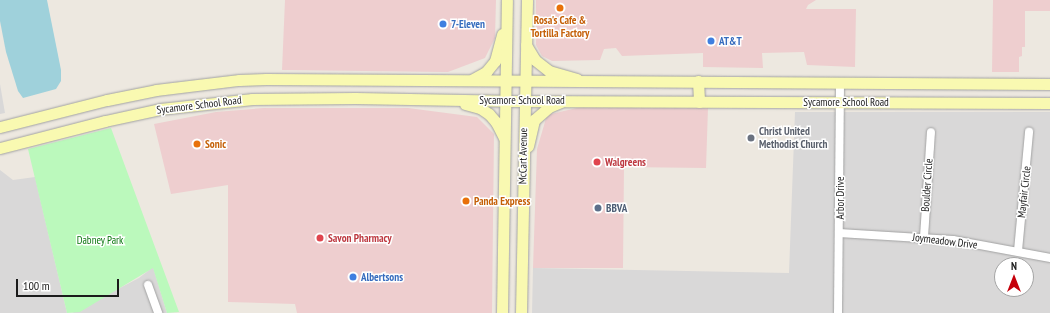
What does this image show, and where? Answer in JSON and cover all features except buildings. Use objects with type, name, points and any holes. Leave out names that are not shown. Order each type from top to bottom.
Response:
[{"type":"main road","name":"McCart Avenue","points":[[502,313],[506,141],[507,0]]},
{"type":"main road","name":"McCart Avenue","points":[[521,313],[527,0]]},
{"type":"main road","points":[[471,80],[486,72],[495,61],[506,18]]},
{"type":"main road","points":[[526,45],[535,60],[549,71],[588,82]]},
{"type":"main road","name":"Sycamore School Road","points":[[0,127],[107,100],[156,90],[239,80],[471,80],[525,82],[698,81],[1050,84]]},
{"type":"main road","points":[[355,98],[356,80]]},
{"type":"main road","points":[[698,81],[699,102]]},
{"type":"main road","points":[[960,84],[960,103]]},
{"type":"main road","points":[[156,90],[160,110]]},
{"type":"main road","name":"Sycamore School Road","points":[[0,148],[105,121],[160,110],[252,99],[355,98],[506,101],[1050,103]]},
{"type":"main road","points":[[445,99],[480,108],[496,122],[506,141]]},
{"type":"main road","points":[[523,172],[534,120],[549,107],[564,101]]},
{"type":"main road","points":[[503,251],[521,251]]},
{"type":"street","name":"Arbor Drive","points":[[838,313],[840,83]]},
{"type":"street","name":"Boulder Circle","points":[[924,237],[931,132]]},
{"type":"street","name":"Mayfair Circle","points":[[1018,251],[1030,132]]},
{"type":"street","name":"Joymeadow Drive","points":[[839,233],[924,237],[1018,251],[1050,258]]},
{"type":"street","points":[[148,285],[158,313]]},
{"type":"shaded area","points":[[285,0],[496,0],[495,38],[485,58],[448,72],[282,70]]},
{"type":"shaded area","points":[[536,0],[816,0],[808,5],[806,9],[856,9],[855,67],[807,65],[804,52],[762,53],[763,68],[703,67],[703,53],[622,56],[616,48],[604,49],[600,60],[552,61],[542,56],[536,45]]},
{"type":"shaded area","points":[[993,0],[1050,0],[1050,11],[1025,11],[1025,47],[1022,47],[1022,56],[1019,57],[1019,72],[992,72]]},
{"type":"shaded area","points":[[0,84],[5,113],[0,114]]},
{"type":"shaded area","points":[[581,107],[708,108],[706,168],[624,167],[623,268],[533,268],[537,149],[547,115]]},
{"type":"shaded area","points":[[264,108],[408,108],[477,117],[494,134],[492,313],[297,313],[295,304],[228,302],[228,185],[171,194],[154,124],[216,112]]},
{"type":"shaded area","points":[[795,112],[1050,112],[1050,313],[532,313],[533,268],[789,273]]},
{"type":"shaded area","points":[[0,170],[13,180],[35,177],[67,313],[0,313]]},
{"type":"shaded area","points":[[153,267],[167,313],[72,313],[139,278]]},
{"type":"green space","name":"Dabney Park","points":[[111,128],[179,312],[167,313],[153,268],[80,312],[67,313],[28,149]]},
{"type":"water","points":[[0,0],[47,0],[61,70],[61,81],[56,89],[23,98],[18,91],[6,52],[0,21]]},
{"type":"place","name":"Rosa's Cafe & Tortilla Factory","points":[[560,8]]},
{"type":"place","name":"7-Eleven","points":[[443,24]]},
{"type":"place","name":"AT&T","points":[[711,41]]},
{"type":"place","name":"Christ United Methodist Church","points":[[751,138]]},
{"type":"place","name":"Sonic","points":[[197,144]]},
{"type":"place","name":"Walgreens","points":[[597,162]]},
{"type":"place","name":"Panda Express","points":[[466,201]]},
{"type":"place","name":"BBVA","points":[[598,208]]},
{"type":"place","name":"Savon Pharmacy","points":[[320,238]]},
{"type":"place","name":"Albertsons","points":[[353,277]]}]
